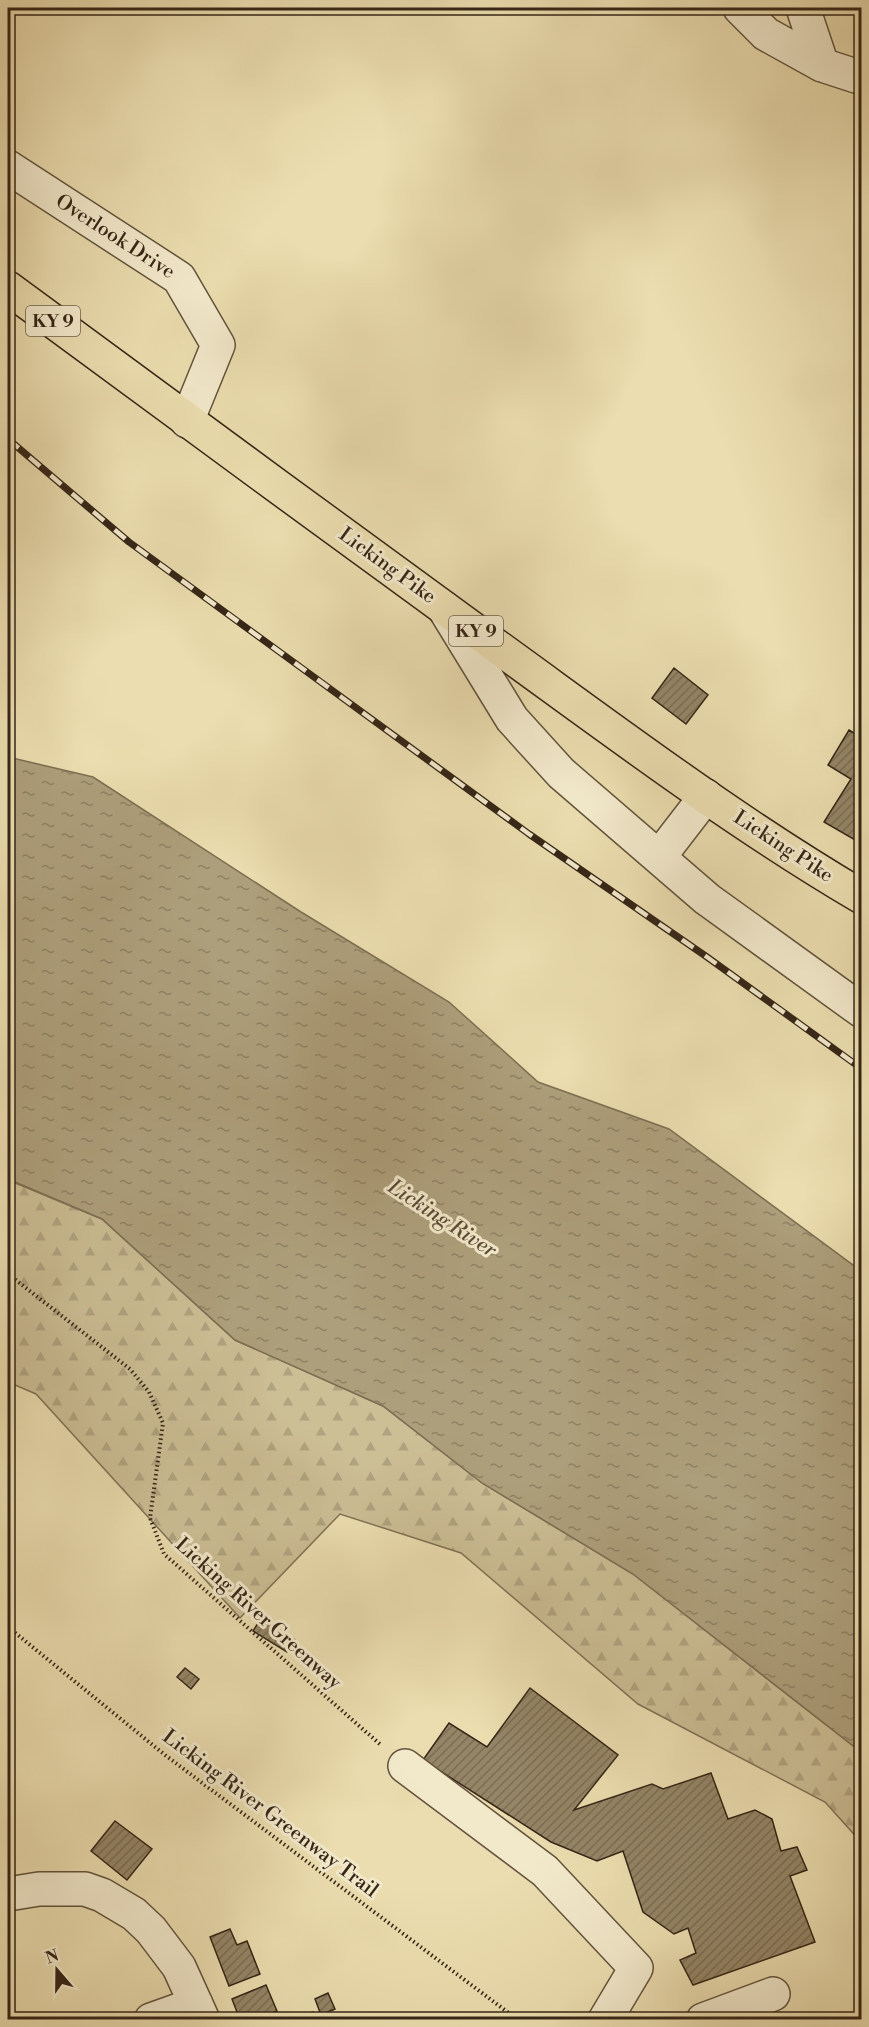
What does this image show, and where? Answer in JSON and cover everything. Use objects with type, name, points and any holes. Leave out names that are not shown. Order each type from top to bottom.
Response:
[{"type":"main road","name":"Licking Pike","points":[[8,288],[187,421],[706,796],[861,897]]},
{"type":"street","points":[[740,8],[766,34],[822,65],[861,78]]},
{"type":"street","points":[[803,8],[822,65]]},
{"type":"street","name":"Overlook Drive","points":[[8,167],[179,278],[218,345],[187,421]]},
{"type":"street","points":[[444,608],[512,719],[561,773],[706,899],[861,1011]]},
{"type":"street","points":[[659,857],[706,796]]},
{"type":"street","points":[[405,1766],[545,1871],[636,1968],[606,2019]]},
{"type":"street","points":[[8,1894],[39,1889],[85,1889],[102,1895],[134,1914],[151,1930],[179,1967],[200,2012],[151,2019]]},
{"type":"street","points":[[703,2019],[773,1994]]},
{"type":"path","name":"Licking River Greenway","points":[[8,1274],[130,1369],[149,1392],[163,1423],[150,1518],[164,1554],[405,1766]]},
{"type":"path","name":"Licking River Greenway Trail","points":[[8,1627],[165,1755],[518,2019]]},
{"type":"green space","points":[[8,1180],[102,1219],[235,1340],[383,1406],[482,1483],[633,1574],[861,1752],[861,1842],[825,1802],[638,1704],[461,1553],[340,1514],[240,1618],[36,1394],[8,1382]]},
{"type":"water","name":"Licking River","points":[[8,757],[93,777],[301,912],[449,1002],[538,1082],[669,1129],[861,1271],[861,1752],[633,1574],[482,1483],[383,1406],[235,1340],[102,1219],[8,1179]]},
{"type":"building","points":[[674,668],[708,695],[686,724],[652,698]]},
{"type":"building","points":[[849,730],[862,738],[862,844],[824,822],[851,779],[828,765]]},
{"type":"building","points":[[261,1618],[295,1640],[287,1652],[253,1631]]},
{"type":"building","points":[[185,1668],[199,1679],[191,1689],[177,1677]]},
{"type":"building","points":[[530,1688],[618,1755],[574,1810],[652,1784],[663,1789],[711,1773],[728,1819],[755,1810],[772,1819],[781,1851],[797,1847],[807,1870],[790,1876],[815,1942],[693,1985],[680,1960],[696,1953],[688,1928],[674,1934],[643,1912],[623,1851],[597,1861],[551,1842],[423,1760],[449,1723],[487,1747]]},
{"type":"building","points":[[115,1821],[152,1849],[127,1880],[91,1851]]},
{"type":"building","points":[[230,1929],[237,1945],[247,1941],[260,1974],[229,1986],[210,1937]]},
{"type":"building","points":[[266,1985],[277,2011],[257,2020],[240,2020],[232,1999]]},
{"type":"building","points":[[328,1993],[335,2009],[321,2015],[315,1999]]},
{"type":"building","points":[[313,2012],[315,2020],[292,2020]]},
{"type":"building","points":[[360,2013],[365,2020],[351,2020]]},
{"type":"railway","points":[[8,439],[129,542],[529,834],[707,957],[862,1069]]}]
